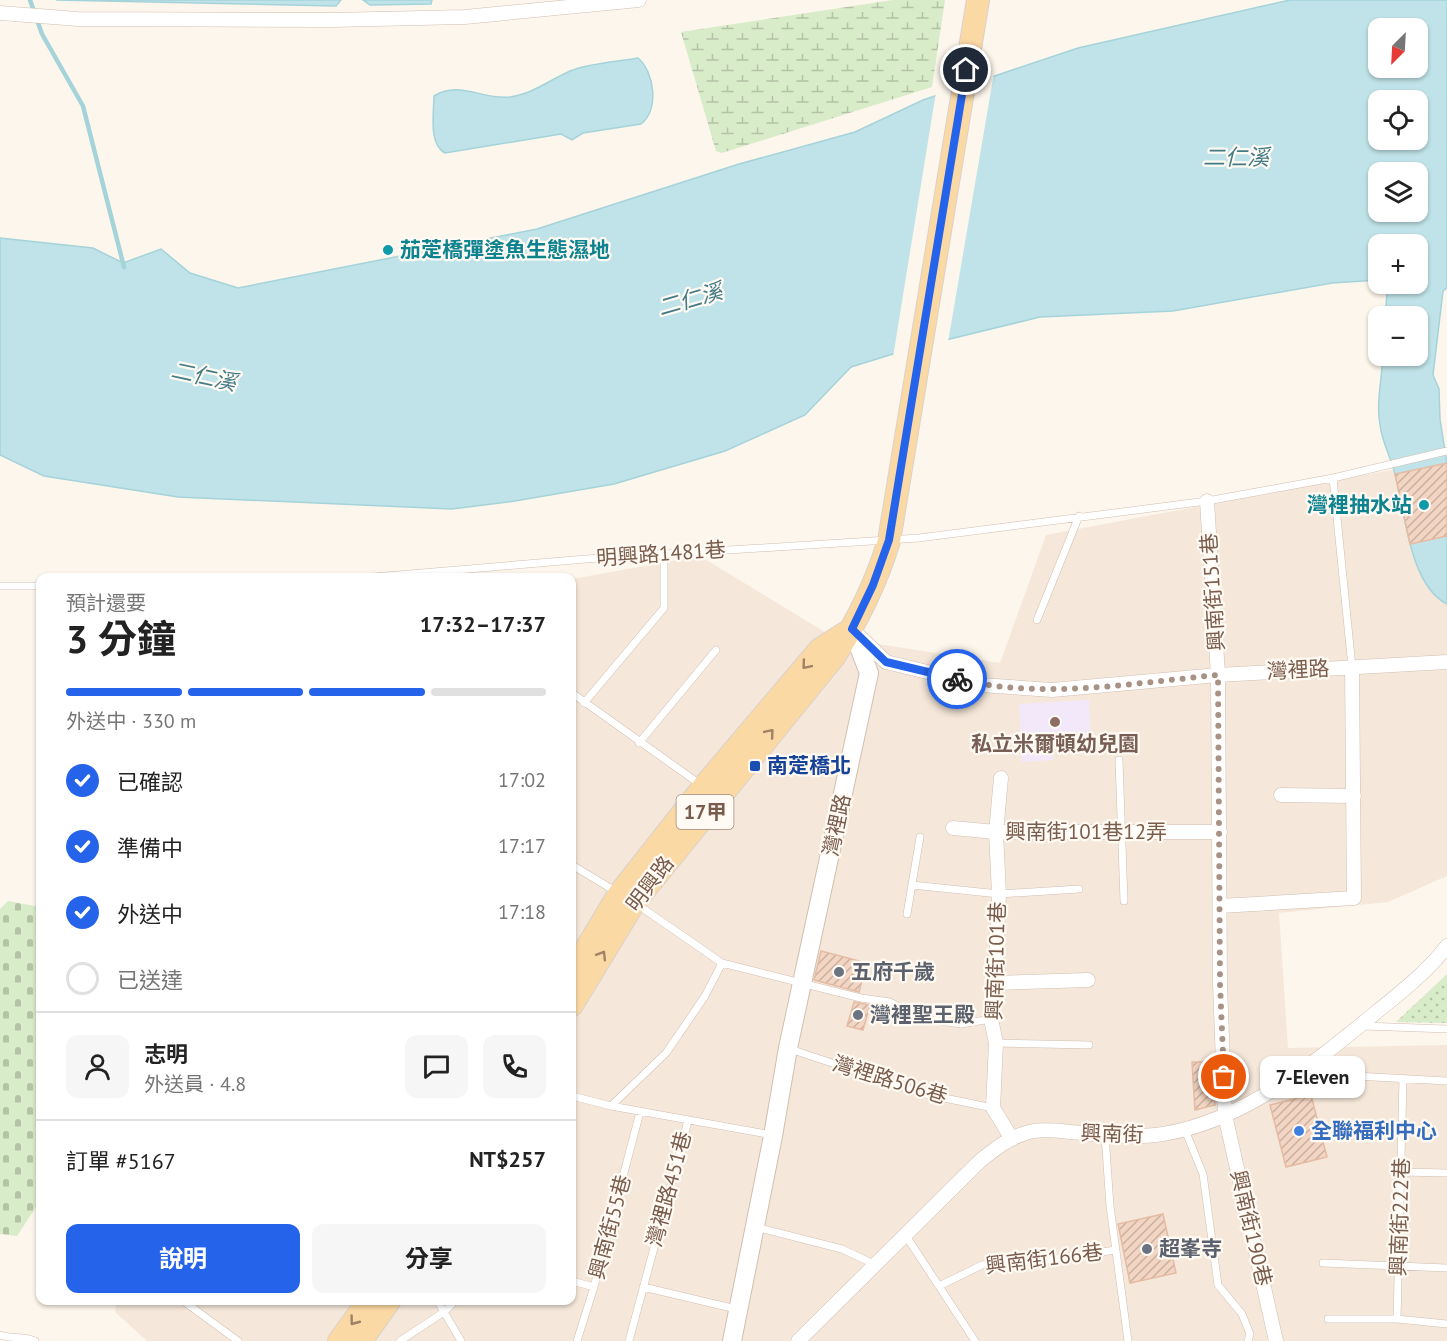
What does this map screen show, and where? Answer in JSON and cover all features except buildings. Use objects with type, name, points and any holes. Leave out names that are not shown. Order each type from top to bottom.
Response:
[{"type":"main road","name":"17甲","points":[[889,540],[978,0]]},
{"type":"main road","name":"明興路","points":[[576,997],[627,898],[834,657],[852,629],[873,585],[889,540]]},
{"type":"main road","name":"明興路","points":[[576,967],[627,898],[704,786],[820,649],[852,629]]},
{"type":"main road","points":[[339,1341],[365,1305]]},
{"type":"main road","points":[[361,1341],[386,1305]]},
{"type":"street","points":[[0,13],[78,20],[332,20],[465,17],[639,0]]},
{"type":"street","name":"興南街151巷","points":[[1207,501],[1218,675],[1225,1115]]},
{"type":"street","name":"灣裡路","points":[[852,629],[886,662],[981,685],[1052,690],[1218,675],[1447,663]]},
{"type":"street","name":"灣裡路","points":[[732,1341],[774,1136],[788,1048],[869,673],[852,629]]},
{"type":"street","points":[[1220,906],[1354,898],[1352,667]]},
{"type":"street","name":"興南街101巷","points":[[993,1107],[996,1043],[991,1019],[999,894],[996,832],[1000,778]]},
{"type":"street","points":[[1281,795],[1354,796]]},
{"type":"street","name":"興南街101巷12弄","points":[[953,828],[996,832],[1220,832]]},
{"type":"street","name":"興南街","points":[[798,1341],[981,1160],[1012,1138],[1039,1131],[1105,1136],[1161,1135],[1185,1130],[1225,1115],[1300,1073],[1394,998],[1447,945]]},
{"type":"street","points":[[995,983],[1088,980]]},
{"type":"street","points":[[993,1107],[1012,1138]]},
{"type":"street","name":"興南街190巷","points":[[1225,1115],[1276,1341]]},
{"type":"lane","points":[[889,540],[1207,501],[1333,478],[1447,451]]},
{"type":"lane","points":[[1333,478],[1352,667]]},
{"type":"lane","points":[[1037,620],[1079,516]]},
{"type":"lane","name":"明興路1481巷","points":[[428,573],[889,540]]},
{"type":"lane","points":[[584,703],[664,608],[664,555]]},
{"type":"lane","points":[[0,586],[36,586]]},
{"type":"lane","points":[[639,743],[716,650]]},
{"type":"lane","points":[[576,696],[639,743],[704,786]]},
{"type":"lane","points":[[1119,760],[1124,901]]},
{"type":"lane","points":[[907,914],[920,837]]},
{"type":"lane","points":[[576,867],[627,898],[722,963],[861,998],[890,1002],[919,1018],[960,1024],[991,1019]]},
{"type":"lane","points":[[912,885],[999,894],[1079,889]]},
{"type":"lane","points":[[611,1106],[666,1053],[705,996],[722,963]]},
{"type":"lane","points":[[1360,1026],[1447,1029]]},
{"type":"lane","points":[[996,1043],[1089,1045]]},
{"type":"lane","name":"灣裡路506巷","points":[[788,1048],[925,1094],[993,1107]]},
{"type":"lane","points":[[1300,1073],[1447,1081]]},
{"type":"lane","name":"興南街222巷","points":[[1397,1319],[1403,1079]]},
{"type":"lane","points":[[576,1097],[688,1121]]},
{"type":"lane","name":"興南街55巷","points":[[577,1341],[594,1287],[639,1112]]},
{"type":"lane","name":"灣裡路451巷","points":[[629,1341],[688,1121],[774,1136]]},
{"type":"lane","points":[[1185,1130],[1203,1174],[1218,1286],[1242,1314],[1250,1334],[1248,1341]]},
{"type":"lane","name":"興南街166巷","points":[[1105,1136],[1128,1341]]},
{"type":"lane","points":[[1401,1172],[1447,1173]]},
{"type":"lane","points":[[756,1227],[842,1249],[877,1265]]},
{"type":"lane","points":[[906,1236],[975,1341]]},
{"type":"lane","name":"興南街166巷","points":[[941,1286],[982,1265],[1012,1260],[1036,1261],[1116,1250]]},
{"type":"lane","points":[[1323,1263],[1447,1268]]},
{"type":"lane","points":[[576,1282],[594,1287]]},
{"type":"lane","points":[[642,1287],[739,1310]]},
{"type":"lane","points":[[189,1305],[238,1341]]},
{"type":"lane","points":[[440,1305],[461,1341]]},
{"type":"lane","points":[[400,1341],[451,1305]]},
{"type":"lane","points":[[1328,1319],[1397,1319],[1447,1324]]},
{"type":"lane","points":[[0,1335],[9,1338],[27,1337],[35,1341]]},
{"type":"shaded area","points":[[1434,462],[1447,508],[1447,876],[1388,902],[1279,913],[1288,1048],[1447,1045],[1447,1341],[147,1341],[115,1312],[116,1305],[576,1305],[576,578],[700,556],[833,637],[1000,663],[1046,535]]},
{"type":"shaded area","name":"私立米爾頓幼兒園","points":[[1089,700],[1091,739],[1052,741],[1053,760],[1022,762],[1019,704]]},
{"type":"green space","points":[[893,0],[945,0],[932,87],[722,153],[716,151],[681,32]]},
{"type":"green space","points":[[8,901],[36,906],[36,1207],[17,1236],[0,1234],[0,909]]},
{"type":"green space","points":[[1446,975],[1447,1023],[1396,1022]]},
{"type":"water","points":[[56,0],[341,0],[336,6]]},
{"type":"water","points":[[363,0],[432,0],[431,4],[370,5]]},
{"type":"water","name":"二仁溪","points":[[1290,0],[1447,0],[1447,288],[1443,291],[1433,375],[1439,389],[1440,419],[1447,464],[1447,604],[1434,594],[1424,581],[1416,564],[1379,417],[1382,366],[1428,366],[1428,306],[1386,306],[1387,294],[1428,294],[1428,234],[1368,234],[1368,281],[1332,283],[1173,311],[1040,317],[909,349],[851,367],[805,415],[725,451],[614,484],[515,501],[452,509],[178,497],[44,476],[0,455],[0,238],[93,248],[123,263],[161,249],[190,273],[238,288],[537,229],[739,164],[855,132],[923,100],[1078,48]]},
{"type":"water","points":[[638,58],[648,72],[653,91],[651,110],[641,124],[583,133],[572,140],[561,134],[445,153],[436,143],[433,127],[434,96],[443,92],[462,90],[490,96],[510,97],[533,90],[578,68]]},
{"type":"pier","points":[[994,73],[948,342],[893,357],[936,92]]},
{"type":"waterway","points":[[30,0],[42,34],[83,106],[124,267]]},
{"type":"way so far","points":[[957,679],[981,685],[1052,690],[1218,675],[1220,984],[1224,1077]]},
{"type":"place","name":"茄萣橋彈塗魚生態濕地","points":[[388,250]]},
{"type":"place","name":"灣裡抽水站","points":[[1424,505]]},
{"type":"place","name":"私立米爾頓幼兒園","points":[[1055,722]]},
{"type":"place","name":"南萣橋北","points":[[755,766]]},
{"type":"place","name":"五府千歲","points":[[839,972]]},
{"type":"place","name":"灣裡聖王殿","points":[[858,1015]]},
{"type":"place","name":"7-Eleven","points":[[1224,1077]]},
{"type":"place","name":"全聯福利中心","points":[[1299,1131]]},
{"type":"place","name":"超峯寺","points":[[1147,1249]]},
{"type":"route","points":[[957,679],[886,662],[852,629],[873,585],[889,540],[966,70]]}]
